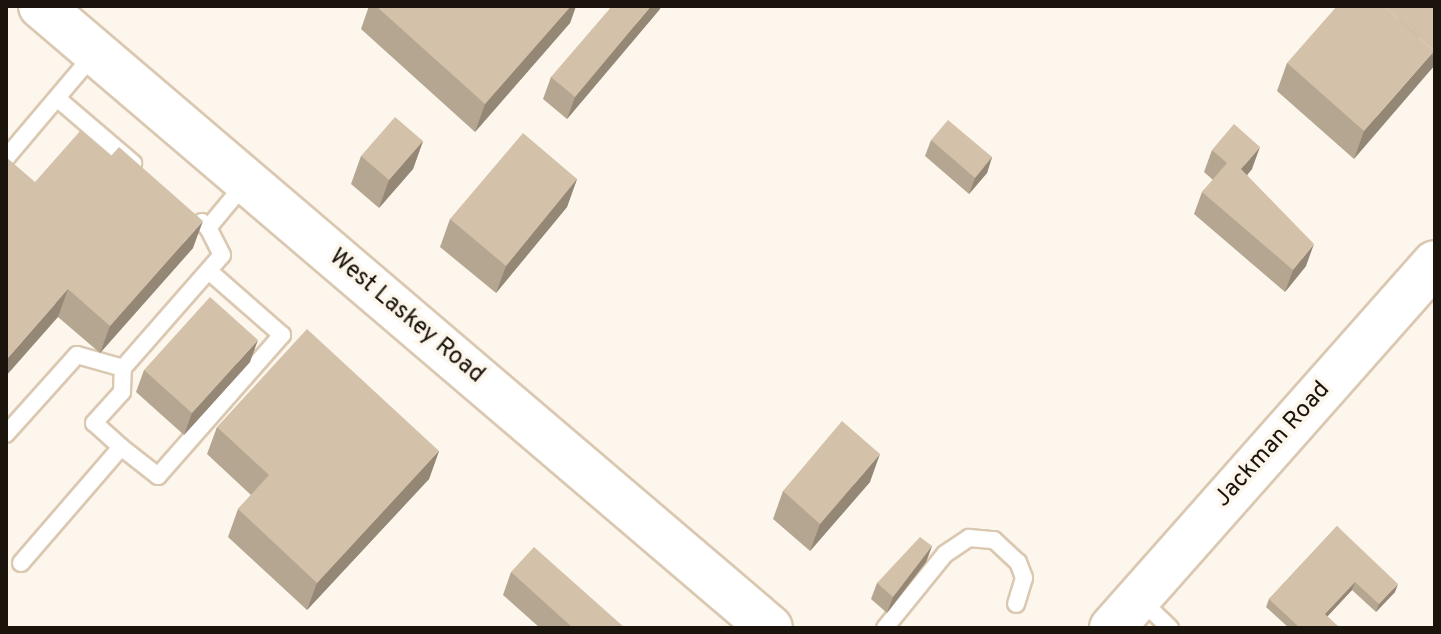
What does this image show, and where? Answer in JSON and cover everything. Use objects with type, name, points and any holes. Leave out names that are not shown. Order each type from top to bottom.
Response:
[{"type":"main road","name":"West Laskey Road","points":[[41,6],[762,626]]},
{"type":"main road","name":"Jackman Road","points":[[1125,613],[1435,263]]},
{"type":"lane","points":[[6,158],[95,53]]},
{"type":"lane","points":[[58,99],[151,178]]},
{"type":"lane","points":[[208,228],[246,182]]},
{"type":"lane","points":[[185,208],[208,228],[222,255],[123,368],[122,392],[94,423],[158,476],[282,335],[209,271]]},
{"type":"lane","points":[[6,434],[77,355],[123,368]]},
{"type":"lane","points":[[21,563],[121,447]]},
{"type":"lane","points":[[885,628],[945,554],[969,538],[994,540],[1018,562],[1024,578],[1016,604]]},
{"type":"lane","points":[[1125,613],[1170,628]]},
{"type":"building","points":[[376,6],[571,6],[485,104]]},
{"type":"building","points":[[612,6],[651,6],[575,97],[551,77]]},
{"type":"building","points":[[1337,6],[1384,6],[1434,51],[1364,131],[1287,63]]},
{"type":"building","points":[[1384,6],[1435,6],[1435,52],[1432,56],[1434,51]]},
{"type":"building","points":[[395,117],[423,141],[389,180],[361,156]]},
{"type":"building","points":[[948,120],[992,157],[975,178],[931,140]]},
{"type":"building","points":[[1234,124],[1260,147],[1241,169],[1314,244],[1293,270],[1202,192],[1227,163],[1212,150]]},
{"type":"building","points":[[81,130],[111,156],[119,147],[203,221],[110,326],[68,289],[6,360],[6,157],[35,182]]},
{"type":"building","points":[[523,133],[577,179],[506,266],[450,219]]},
{"type":"building","points":[[210,297],[258,340],[192,413],[144,370]]},
{"type":"building","points":[[307,329],[439,451],[317,583],[238,509],[269,475],[217,427]]},
{"type":"building","points":[[842,421],[880,454],[820,524],[783,491]]},
{"type":"building","points":[[1337,526],[1398,584],[1379,604],[1355,582],[1325,614],[1340,628],[1300,628],[1269,599]]},
{"type":"building","points":[[920,537],[932,546],[893,597],[877,583]]},
{"type":"building","points":[[534,547],[625,628],[573,628],[511,572]]}]
